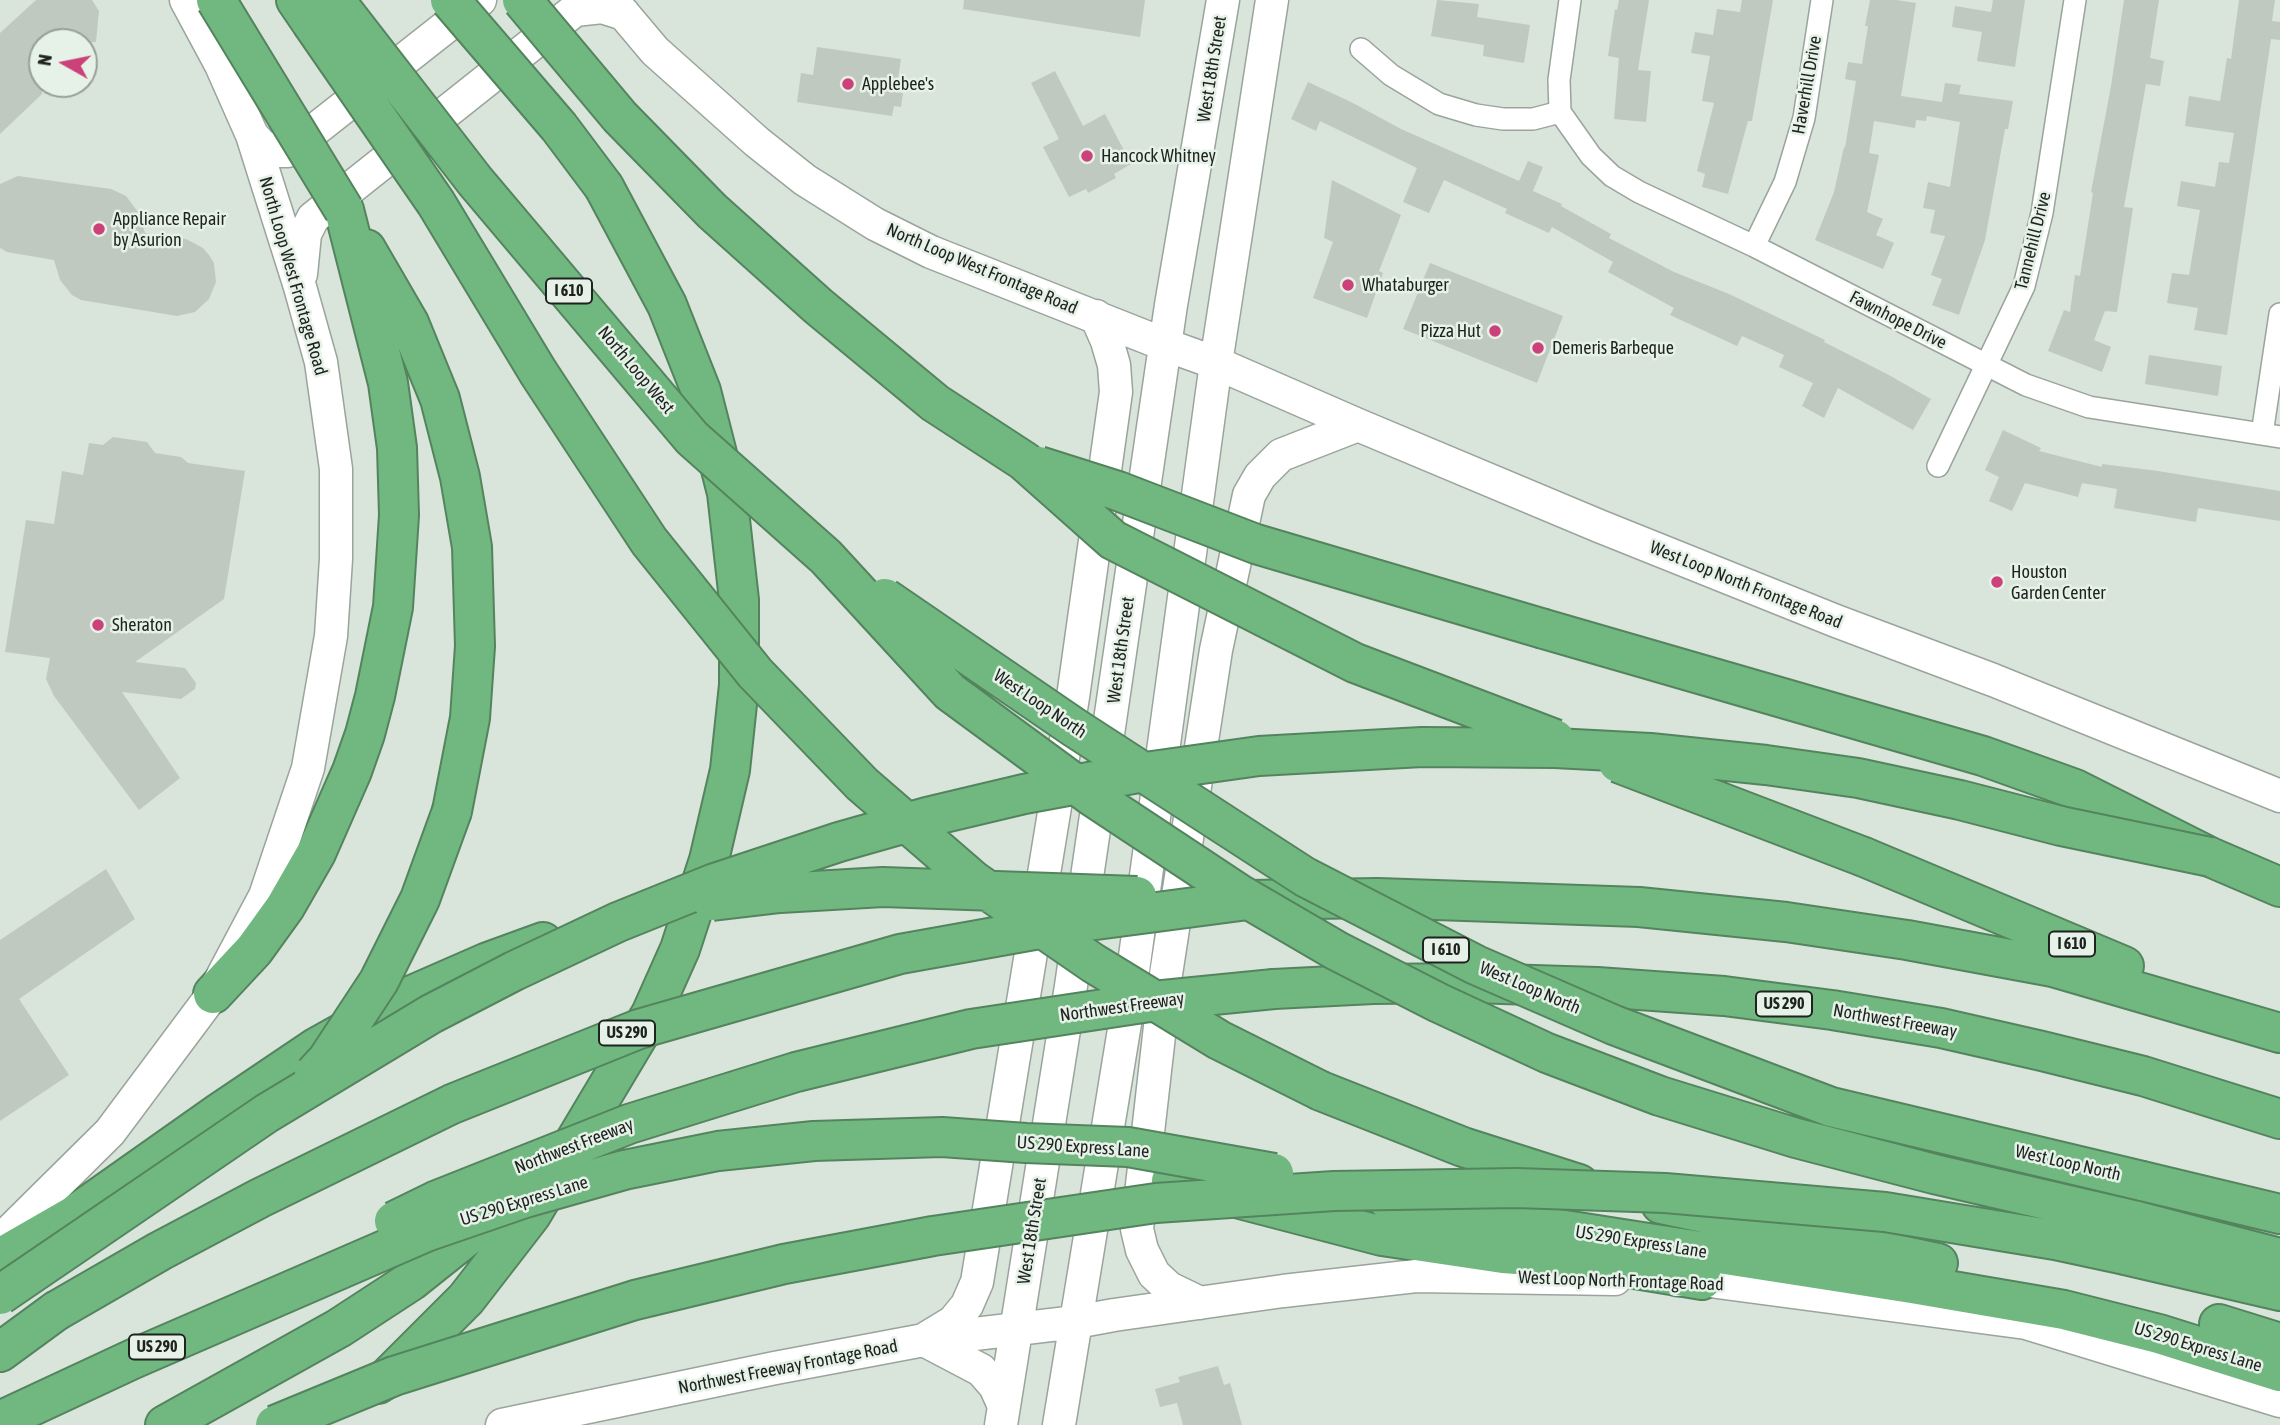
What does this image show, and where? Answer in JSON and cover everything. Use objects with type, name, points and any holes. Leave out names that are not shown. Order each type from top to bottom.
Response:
[{"type":"highway","points":[[56,1311],[148,1225],[209,1177],[262,1129],[327,1060],[379,981],[420,899],[452,811],[470,718],[475,646],[472,547],[460,477],[440,399],[409,323],[216,0]]},
{"type":"highway","points":[[311,1425],[387,1378],[466,1299],[531,1215],[651,1014],[680,949],[709,860],[730,770],[739,685],[739,600],[727,493],[701,391],[667,305],[604,187],[559,127],[450,0]]},
{"type":"highway","name":"I 610","points":[[522,0],[620,117],[712,211],[818,306],[935,403],[1024,461],[1113,540],[1355,663],[1864,857],[2280,1033]]},
{"type":"highway","points":[[320,6],[538,372],[649,541],[755,673],[862,784],[974,881],[1093,963],[1219,1040],[1321,1091],[1463,1147],[1529,1169],[1600,1190],[1718,1218],[2085,1292],[2217,1324],[2280,1343]]},
{"type":"highway","name":"North Loop West","points":[[320,6],[475,181],[692,438],[826,557]]},
{"type":"highway","points":[[213,994],[262,940],[285,907],[316,853],[352,771],[375,696],[393,607],[399,515],[397,448],[388,383],[344,211]]},
{"type":"highway","points":[[1024,461],[1118,491],[1256,544],[1983,756],[2075,789],[2210,857],[2280,887]]},
{"type":"highway","points":[[826,557],[950,692],[1093,797],[1241,895],[1337,951],[1438,1003],[1547,1053],[1660,1096],[1796,1138],[1922,1171],[2129,1238],[2280,1291]]},
{"type":"highway","name":"West Loop North","points":[[826,557],[1075,728],[1305,877],[1476,965],[1614,1025],[1831,1107],[2280,1214]]},
{"type":"highway","points":[[0,1295],[267,1113],[431,1013],[514,971],[618,922],[715,883],[901,824],[1024,794],[1138,773],[1259,757],[1422,747],[1555,748],[1650,753],[1858,778],[2061,826],[2210,857]]},
{"type":"highway","points":[[0,1258],[72,1216],[317,1047],[401,1000],[488,962],[578,930],[678,904],[780,893],[883,887],[1248,900]]},
{"type":"highway","name":"US 290","points":[[1,1351],[56,1311],[260,1198],[452,1104],[639,1029],[900,954],[1073,923],[1248,900],[1378,898],[1639,907],[1786,922],[1908,940],[2053,967],[2280,1033]]},
{"type":"highway","name":"Northwest Freeway","points":[[36,1425],[127,1364],[282,1276],[435,1201],[628,1124],[796,1072],[971,1029],[1163,1000],[1274,989],[1373,984],[1499,984],[1724,996],[1941,1028],[2143,1076],[2280,1119]]},
{"type":"highway","points":[[165,1425],[339,1328],[411,1281],[480,1226],[548,1157],[609,1085]]},
{"type":"highway","name":"US 290 Express Lane","points":[[0,1421],[133,1359],[426,1232],[525,1198],[624,1170],[718,1151],[814,1141],[942,1137],[1128,1147],[1241,1166],[1366,1195],[1494,1219],[2064,1310],[2159,1334],[2280,1372]]},
{"type":"highway","points":[[1026,1143],[1382,1236],[1503,1254],[1574,1259],[1702,1280]]},
{"type":"highway","points":[[275,1425],[394,1376],[635,1300],[784,1264],[933,1236],[1156,1203],[1334,1191],[1516,1188],[1665,1193],[1885,1212],[2055,1240],[2129,1238],[2280,1258]]},
{"type":"main road","name":"North Loop West Frontage Road","points":[[186,0],[221,65],[252,135],[321,362],[336,469],[336,559],[331,636],[308,768],[265,896],[213,994]]},
{"type":"main road","points":[[252,135],[262,146],[275,151],[288,151],[480,0]]},
{"type":"main road","name":"West 18th Street","points":[[1003,1416],[1073,973],[1166,345],[1223,0]]},
{"type":"main road","points":[[1059,1425],[1130,993],[1216,363],[1272,0]]},
{"type":"main road","name":"North Loop West Frontage Road","points":[[618,7],[654,51],[757,142],[805,180],[875,224],[931,252],[1216,363]]},
{"type":"main road","points":[[300,287],[305,234],[313,218],[575,10],[618,7]]},
{"type":"main road","points":[[1201,136],[1249,155]]},
{"type":"main road","points":[[924,1340],[953,1322],[967,1305],[977,1282],[1071,711],[1116,392],[1111,353],[1096,316]]},
{"type":"main road","name":"West Loop North Frontage Road","points":[[1216,363],[1599,526],[2280,796]]},
{"type":"main road","points":[[1200,1303],[1168,1288],[1154,1274],[1142,1250],[1138,1229],[1166,974],[1216,650],[1249,495],[1260,476],[1281,455],[1358,425]]},
{"type":"main road","points":[[0,1241],[110,1132],[213,994]]},
{"type":"main road","name":"West Loop North Frontage Road","points":[[1076,1322],[1296,1289],[1416,1276],[1702,1280],[2025,1323],[2280,1401]]},
{"type":"main road","name":"Northwest Freeway Frontage Road","points":[[502,1425],[924,1340],[1076,1322]]},
{"type":"main road","points":[[924,1340],[981,1370],[995,1386],[1003,1416]]},
{"type":"street","points":[[1362,50],[1391,75],[1439,104],[1476,115],[1533,119],[1560,111],[1559,80],[1570,0]]},
{"type":"street","name":"Haverhill Drive","points":[[1754,246],[1785,182],[1804,118],[1822,0]]},
{"type":"street","name":"Tannehill Drive","points":[[1938,466],[2024,286],[2042,213],[2075,0]]},
{"type":"street","name":"Fawnhope Drive","points":[[1560,111],[1591,156],[1612,176],[1639,192],[1754,246],[2025,385],[2089,407],[2271,436]]},
{"type":"street","points":[[2271,436],[2280,314]]},
{"type":"building","points":[[36,0],[92,0],[99,11],[97,28],[28,28],[28,98],[38,98],[0,134],[0,33]]},
{"type":"building","points":[[964,0],[1145,0],[1140,37],[963,9]]},
{"type":"building","points":[[1437,0],[1479,4],[1477,17],[1530,25],[1524,63],[1483,56],[1484,45],[1431,36]]},
{"type":"building","points":[[1619,0],[1649,0],[1638,70],[1651,71],[1646,122],[1614,119],[1619,58],[1608,56],[1615,9],[1617,10]]},
{"type":"building","points":[[1742,0],[1773,0],[1752,121],[1748,121],[1728,194],[1702,187],[1705,174],[1697,171],[1714,103],[1702,101],[1710,56],[1691,53],[1695,32],[1713,35],[1717,9],[1740,12]]},
{"type":"building","points":[[1870,0],[1916,3],[1901,96],[1942,102],[1945,83],[1961,85],[1959,94],[2013,101],[2008,129],[2005,129],[1985,240],[1959,315],[1932,305],[1942,279],[1931,275],[1945,236],[1930,233],[1935,210],[1923,208],[1928,182],[1950,187],[1960,122],[1927,116],[1926,121],[1916,120],[1915,128],[1874,121],[1869,153],[1879,155],[1867,212],[1883,219],[1876,235],[1894,243],[1883,269],[1815,240],[1834,192],[1845,148],[1856,81],[1845,79],[1848,62],[1862,64]]},
{"type":"building","points":[[1993,0],[2025,0],[2015,67],[1977,61],[1982,32],[1952,27],[1955,6],[1991,12]]},
{"type":"building","points":[[2124,0],[2159,0],[2150,58],[2164,61],[2160,86],[2146,84],[2124,207],[2133,208],[2117,312],[2105,311],[2094,340],[2111,347],[2102,372],[2048,351],[2064,310],[2070,312],[2075,275],[2080,276],[2093,193],[2091,192]]},
{"type":"building","points":[[2239,0],[2275,0],[2272,21],[2280,22],[2280,40],[2271,39],[2227,335],[2194,330],[2198,308],[2167,303],[2172,273],[2189,275],[2200,210],[2177,206],[2181,181],[2215,187],[2219,162],[2229,163],[2234,133],[2185,126],[2189,96],[2220,101],[2227,58],[2231,59]]},
{"type":"building","name":"Applebee's","points":[[817,47],[901,59],[896,92],[903,93],[901,107],[894,106],[892,116],[797,102],[801,73],[813,75]]},
{"type":"building","name":"Hancock Whitney","points":[[1055,71],[1083,126],[1105,114],[1131,164],[1114,174],[1116,178],[1088,193],[1086,189],[1069,197],[1043,147],[1059,139],[1031,83]]},
{"type":"building","points":[[1308,82],[1401,129],[1519,181],[1528,161],[1543,167],[1533,191],[1562,204],[1561,206],[1611,234],[1609,238],[1674,272],[1729,294],[1825,340],[1824,342],[1931,399],[1913,430],[1838,388],[1824,418],[1802,406],[1813,383],[1779,367],[1784,355],[1742,336],[1737,346],[1670,315],[1674,308],[1608,272],[1613,262],[1552,227],[1549,233],[1505,213],[1507,209],[1444,180],[1429,213],[1403,202],[1417,168],[1320,121],[1316,131],[1291,119]]},
{"type":"building","points":[[18,176],[111,189],[126,196],[138,212],[145,233],[186,239],[203,248],[209,255],[214,263],[216,282],[209,299],[195,312],[177,316],[81,300],[72,295],[60,280],[54,260],[7,252],[0,248],[0,184]]},
{"type":"building","points":[[1332,180],[1401,215],[1379,271],[1383,273],[1367,318],[1313,298],[1333,242],[1324,238]]},
{"type":"building","points":[[1430,263],[1563,316],[1537,383],[1403,329]]},
{"type":"building","points":[[2149,355],[2222,366],[2218,396],[2145,384]]},
{"type":"building","points":[[2003,430],[2041,448],[2039,451],[2102,467],[2102,464],[2158,471],[2280,491],[2280,521],[2198,508],[2196,522],[2114,508],[2117,489],[2082,483],[2078,497],[2025,483],[2012,511],[1989,501],[1999,477],[1985,470]]},
{"type":"building","name":"Sheraton","points":[[113,437],[147,442],[155,453],[181,457],[188,463],[245,471],[224,599],[135,662],[185,668],[196,683],[195,689],[181,699],[122,692],[180,778],[139,810],[54,696],[46,679],[50,658],[5,652],[26,520],[54,524],[62,471],[83,475],[89,443],[103,445]]},
{"type":"building","points":[[106,869],[135,919],[19,999],[69,1075],[0,1121],[0,940]]},
{"type":"building","points":[[1218,1366],[1224,1385],[1230,1383],[1242,1425],[1183,1425],[1177,1403],[1160,1407],[1155,1389],[1180,1382],[1178,1377]]},
{"type":"place","name":"Applebee's","points":[[848,84]]},
{"type":"place","name":"Hancock Whitney","points":[[1087,156]]},
{"type":"place","name":"Appliance Repair by Asurion","points":[[99,229]]},
{"type":"place","name":"Whataburger","points":[[1348,285]]},
{"type":"place","name":"Pizza Hut","points":[[1495,331]]},
{"type":"place","name":"Demeris Barbeque","points":[[1538,348]]},
{"type":"place","name":"Houston Garden Center","points":[[1997,582]]},
{"type":"place","name":"Sheraton","points":[[98,625]]}]
